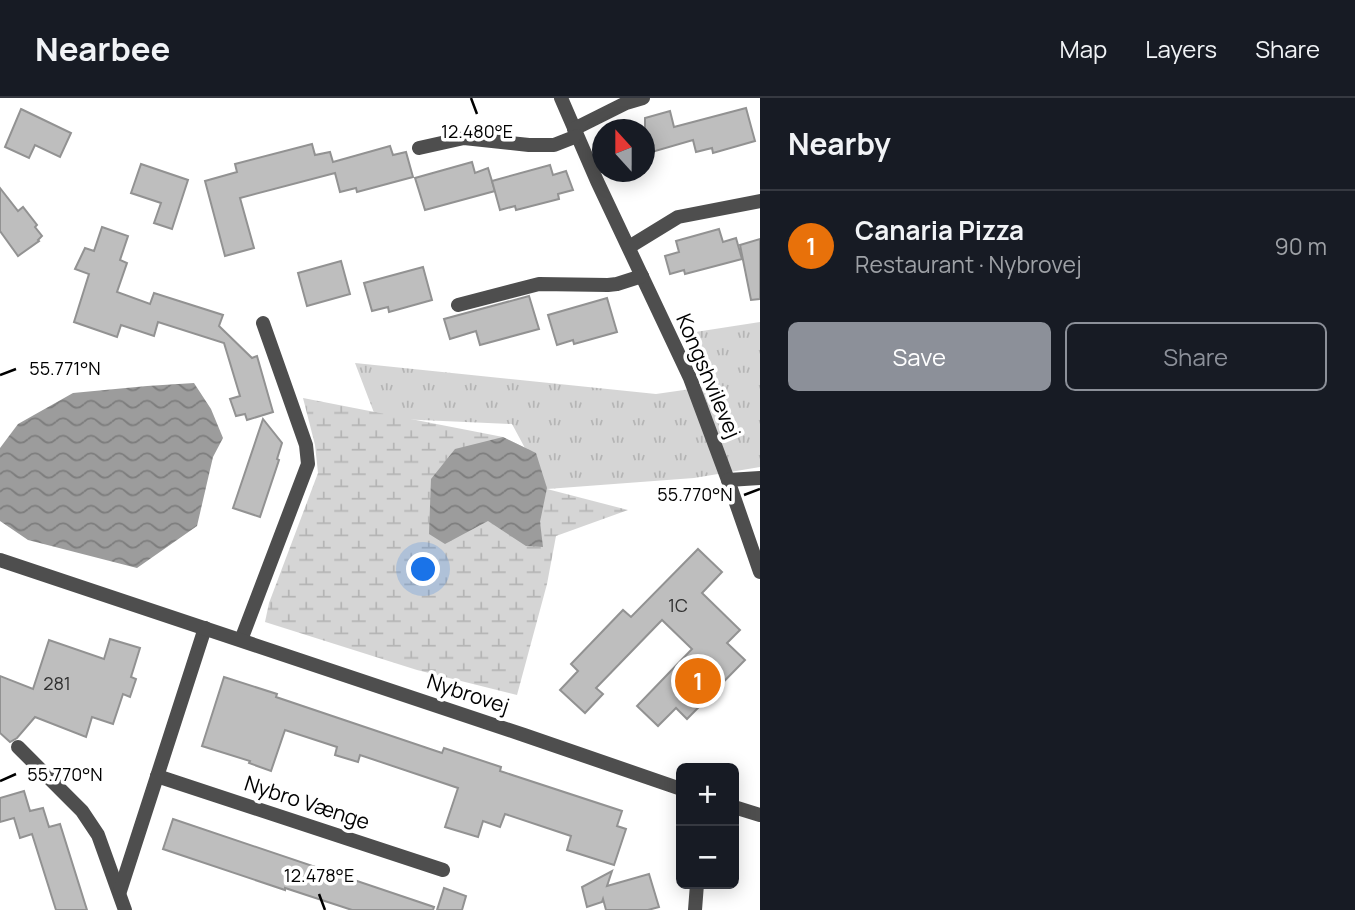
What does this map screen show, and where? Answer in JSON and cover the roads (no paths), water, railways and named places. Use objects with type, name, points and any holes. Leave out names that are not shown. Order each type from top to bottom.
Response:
[{"type":"street","name":"Kongshvilevej","points":[[561,98],[690,378],[760,572]]},
{"type":"street","points":[[419,148],[464,138],[554,145],[626,103],[643,98]]},
{"type":"street","points":[[629,247],[678,217],[760,201]]},
{"type":"street","points":[[457,305],[539,284],[608,285],[642,276]]},
{"type":"street","points":[[241,640],[308,462],[306,445],[263,323]]},
{"type":"street","points":[[728,480],[760,478]]},
{"type":"street","name":"Nybrovej","points":[[0,560],[676,787]]},
{"type":"street","points":[[120,891],[205,628]]},
{"type":"street","points":[[18,747],[82,811],[98,835],[125,910]]},
{"type":"street","name":"Nybro Vænge","points":[[157,776],[443,870]]},
{"type":"street","points":[[739,809],[760,815]]},
{"type":"street","points":[[695,910],[697,889]]},
{"type":"water","points":[[194,383],[211,409],[223,438],[213,457],[197,526],[137,568],[28,540],[0,521],[0,448],[18,424],[73,393]]},
{"type":"water","points":[[503,437],[536,453],[547,488],[540,522],[543,547],[526,546],[488,521],[445,544],[429,534],[431,479],[455,449]]},
{"type":"place","name":"Canaria Pizza","points":[[698,681]]}]
